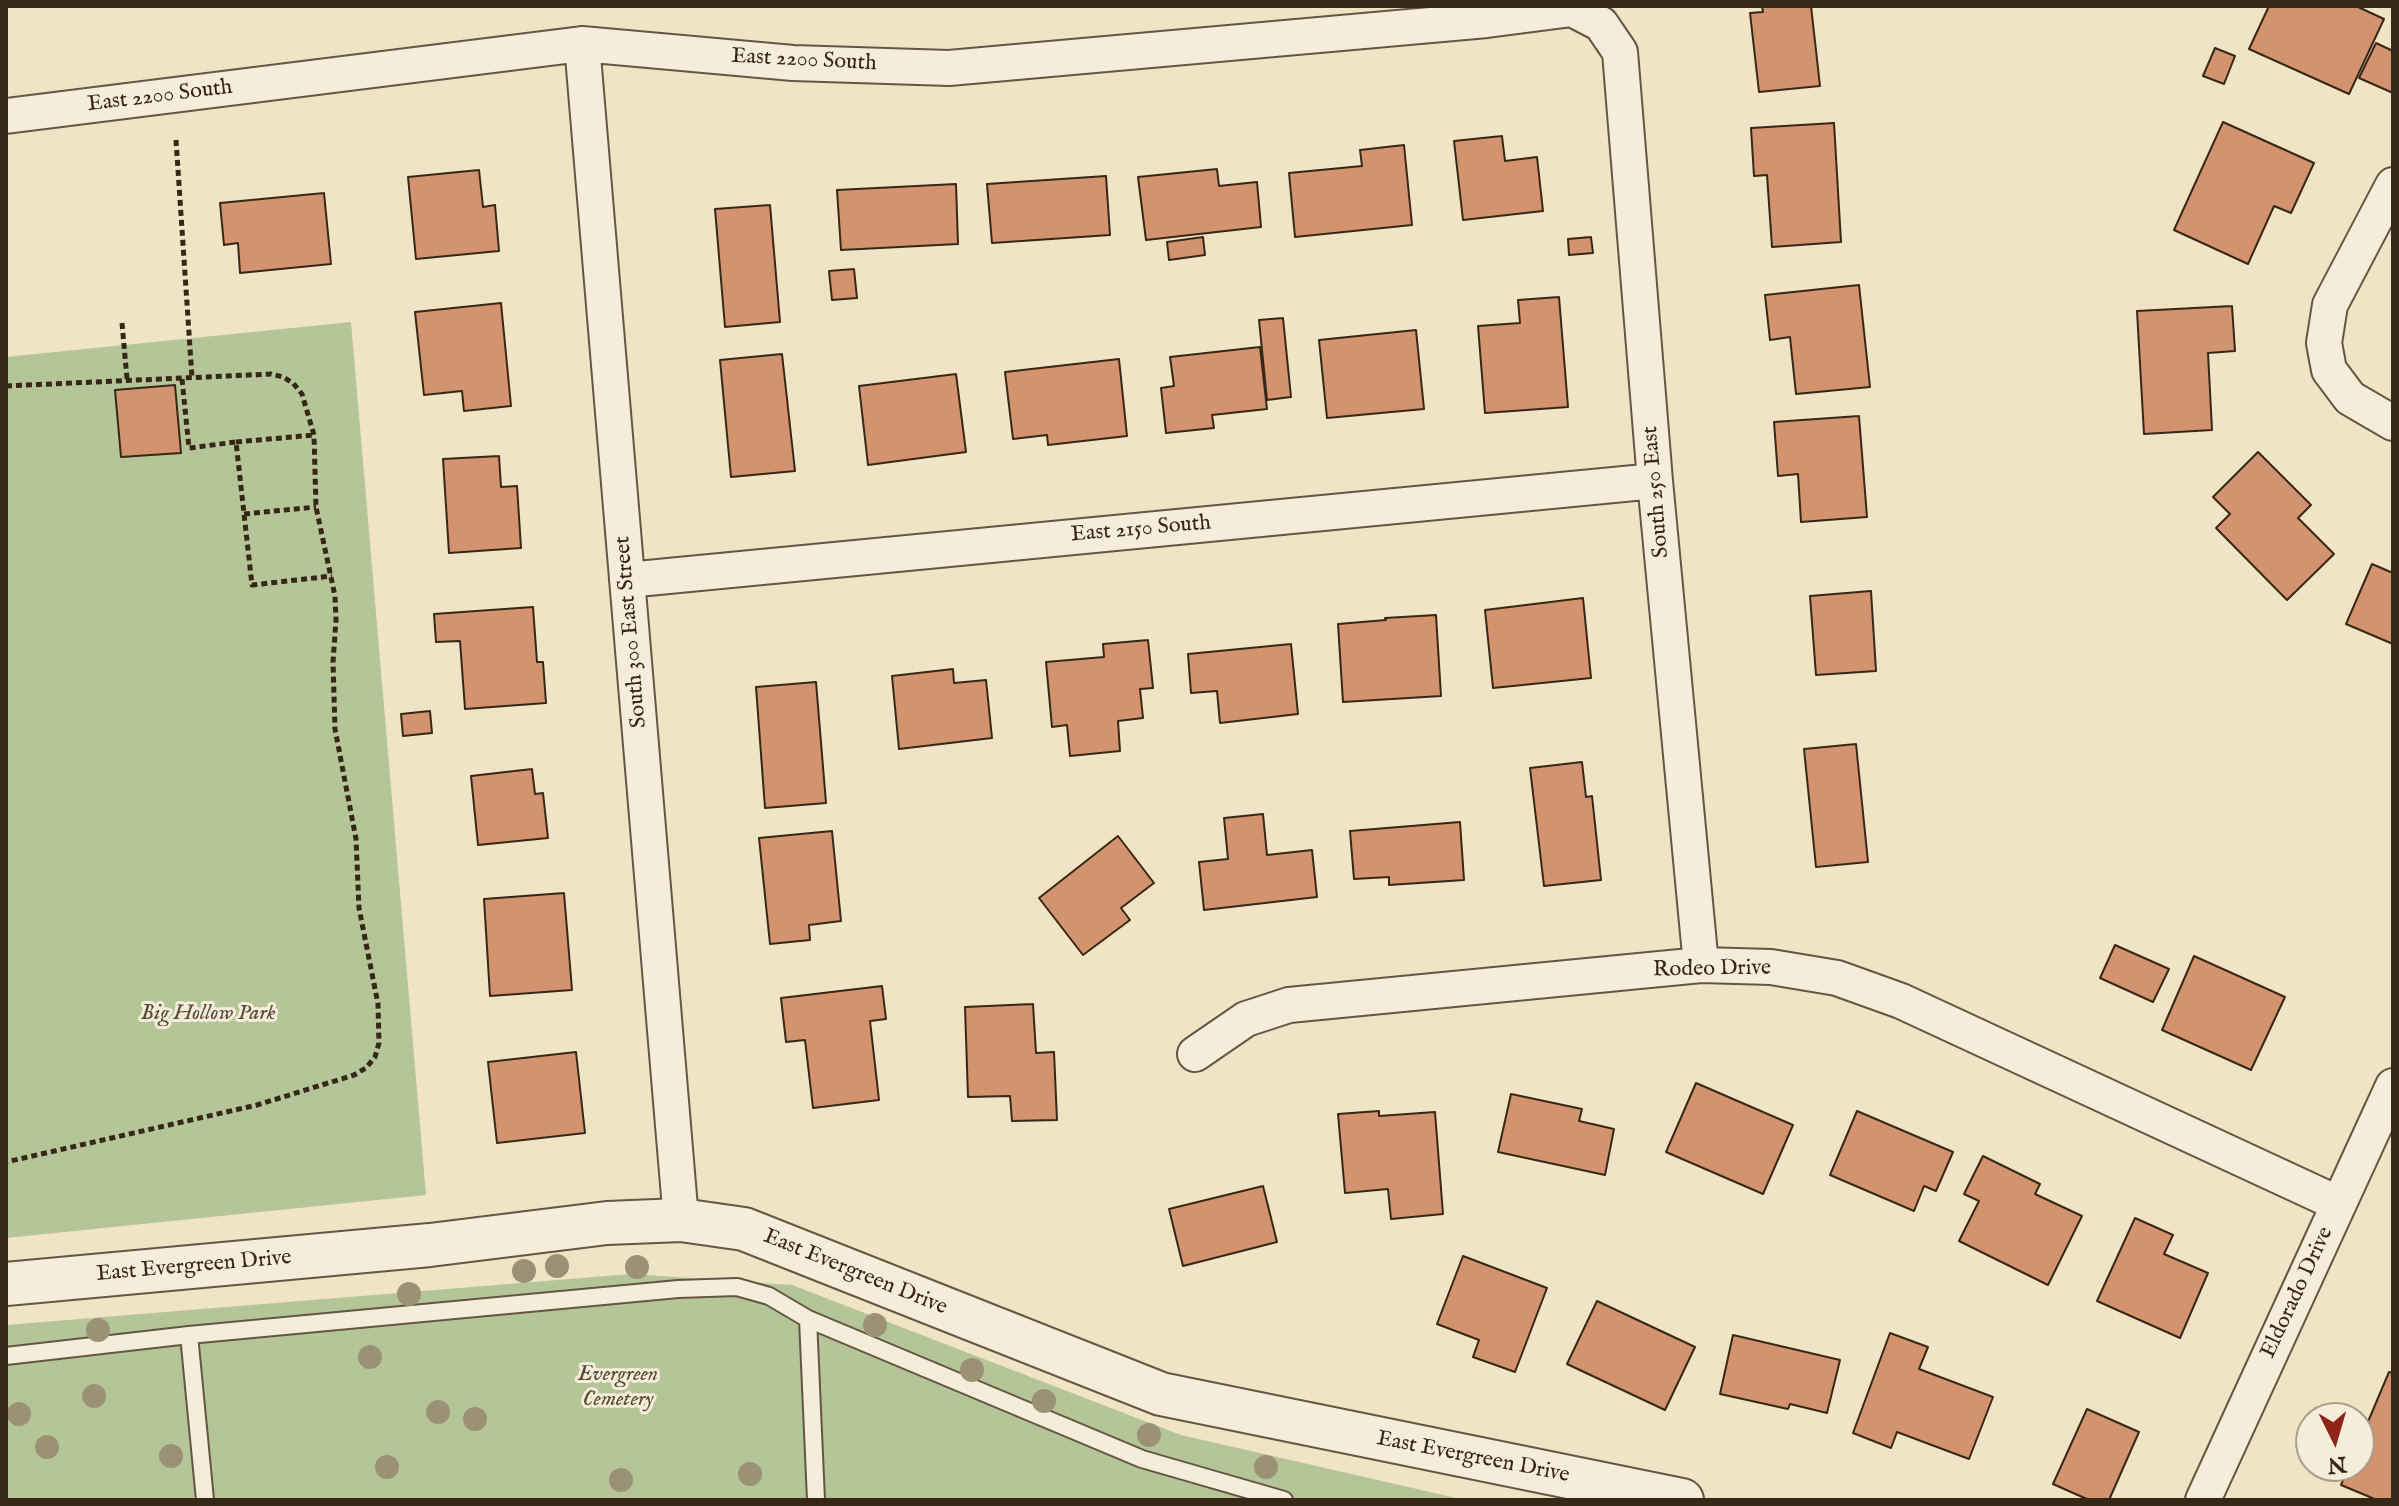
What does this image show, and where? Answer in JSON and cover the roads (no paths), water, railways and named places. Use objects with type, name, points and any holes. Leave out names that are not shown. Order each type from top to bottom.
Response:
[{"type":"street","name":"East 2200 South","points":[[6,116],[582,44],[793,63],[949,68],[1487,20],[1572,9],[1601,24]]},
{"type":"street","name":"South 250 East","points":[[1601,24],[1620,52],[1655,481],[1701,965]]},
{"type":"street","name":"South 300 East Street","points":[[582,44],[681,1220]]},
{"type":"street","points":[[2393,185],[2330,305],[2324,343],[2329,370],[2350,398],[2393,423]]},
{"type":"street","name":"East 2150 South","points":[[627,580],[1655,481]]},
{"type":"street","name":"Rodeo Drive","points":[[1195,1054],[1246,1019],[1289,1005],[1701,965],[1771,967],[1837,978],[1901,1001],[2339,1204]]},
{"type":"street","name":"Eldorado Drive","points":[[2203,1500],[2393,1086]]},
{"type":"street","name":"East Evergreen Drive","points":[[6,1284],[430,1245],[607,1223],[681,1220],[744,1229],[1161,1394],[1682,1500]]},
{"type":"lane","points":[[6,1356],[189,1335],[678,1289],[737,1287],[769,1296],[808,1319],[1142,1459],[1284,1500]]},
{"type":"lane","points":[[808,1319],[816,1500]]},
{"type":"lane","points":[[189,1335],[205,1500]]},
{"type":"park label","name":"Big Hollow Park","points":[[208,1014]]},
{"type":"park label","name":"Evergreen Cemetery","points":[[618,1388]]}]
